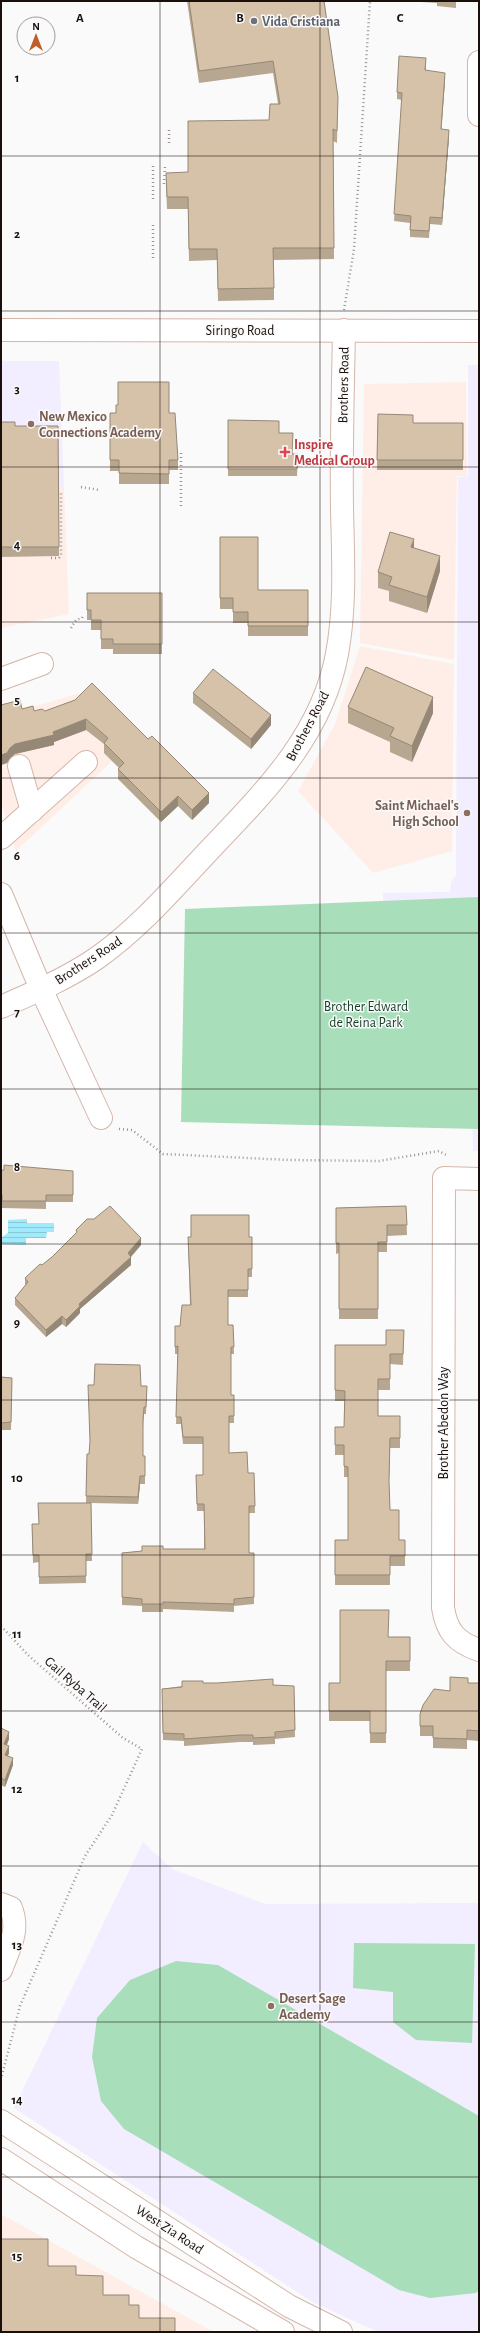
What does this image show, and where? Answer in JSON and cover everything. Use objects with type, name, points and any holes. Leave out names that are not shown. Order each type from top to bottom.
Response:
[{"type":"street","points":[[479,62],[479,115]]},
{"type":"street","name":"Siringo Road","points":[[1,330],[479,330]]},
{"type":"street","name":"Brothers Road","points":[[1,1007],[41,989],[95,959],[126,936],[150,913],[290,761],[324,700],[337,654],[344,594],[342,508],[344,330]]},
{"type":"street","points":[[1,679],[42,664]]},
{"type":"street","points":[[1,838],[86,762]]},
{"type":"street","points":[[19,766],[32,811]]},
{"type":"street","points":[[1,894],[41,989],[107,1124]]},
{"type":"street","points":[[448,1168],[479,1179]]},
{"type":"street","name":"Brother Abedon Way","points":[[448,1168],[443,1608],[446,1625],[456,1638],[468,1646],[479,1650]]},
{"type":"street","points":[[1,1904],[11,1908],[16,1920],[14,1936],[1,1970]]},
{"type":"street","name":"West Zia Road","points":[[1,2121],[290,2306],[341,2332]]},
{"type":"street","points":[[1,2160],[23,2172],[136,2246],[283,2332]]},
{"type":"street","points":[[1,2171],[23,2172]]},
{"type":"path","points":[[344,330],[344,303],[354,249],[370,1]]},
{"type":"path","points":[[169,127],[169,144]]},
{"type":"path","points":[[153,166],[153,202]]},
{"type":"path","points":[[164,184],[165,166]]},
{"type":"path","points":[[153,225],[153,260]]},
{"type":"path","points":[[181,450],[181,506]]},
{"type":"path","points":[[81,487],[100,490]]},
{"type":"path","points":[[51,558],[59,558],[61,555],[61,493]]},
{"type":"path","points":[[71,628],[76,620],[82,618],[84,615]]},
{"type":"path","points":[[107,1124],[132,1130],[164,1154],[290,1160],[379,1162],[439,1152],[448,1168]]},
{"type":"path","name":"Gail Ryba Trail","points":[[1,1626],[29,1656],[123,1738],[142,1749],[112,1815],[85,1856],[20,2006],[1,2079]]},
{"type":"shaded area","name":"New Mexico Connections Academy","points":[[1,361],[59,361],[64,488],[1,488]]},
{"type":"shaded area","points":[[468,365],[479,365],[479,1151],[473,1151],[472,1112],[383,908],[383,893],[450,892],[451,882],[456,875],[458,477],[468,476]]},
{"type":"shaded area","points":[[466,382],[467,476],[457,476],[454,660],[360,643],[364,384]]},
{"type":"shaded area","points":[[1,488],[64,488],[69,614],[1,628]]},
{"type":"shaded area","points":[[360,646],[454,664],[452,851],[373,873],[298,791],[335,724]]},
{"type":"shaded area","points":[[94,689],[141,734],[16,851],[1,802],[1,716]]},
{"type":"shaded area","name":"Desert Sage Academy","points":[[143,1842],[172,1869],[265,1904],[479,1903],[479,2332],[378,2332],[314,2303],[14,2108]]},
{"type":"shaded area","points":[[1,2214],[214,2332],[1,2332]]},
{"type":"green space","name":"Brother Edward de Reina Park","points":[[479,897],[479,1129],[181,1122],[185,909]]},
{"type":"green space","points":[[354,1943],[475,1944],[472,2043],[416,2040],[393,2022],[393,1992],[353,1988]]},
{"type":"green space","points":[[176,1961],[218,1965],[479,2116],[479,2290],[476,2293],[430,2298],[399,2290],[124,2129],[101,2101],[92,2057],[97,2018],[130,1980]]},
{"type":"water","points":[[27,1219],[27,1223],[54,1223],[54,1232],[47,1232],[46,1238],[26,1238],[26,1245],[2,1244],[2,1237],[8,1233],[8,1220]]},
{"type":"building","points":[[189,1],[324,1],[338,97],[337,131],[333,129],[334,248],[273,248],[274,288],[218,289],[217,249],[189,249],[188,197],[167,197],[166,173],[188,172],[188,121],[269,120],[270,104],[280,104],[273,61],[199,71]]},
{"type":"building","points":[[399,56],[426,58],[425,70],[445,73],[441,129],[449,130],[442,218],[430,217],[429,231],[410,230],[411,216],[394,214],[402,93],[397,92]]},
{"type":"building","points":[[118,382],[169,382],[169,413],[175,413],[178,460],[169,460],[169,474],[119,473],[119,460],[110,460],[110,413],[116,413],[116,405],[118,405]]},
{"type":"building","points":[[378,414],[413,415],[413,423],[463,423],[463,460],[377,460]]},
{"type":"building","points":[[228,420],[279,421],[279,433],[293,433],[292,454],[298,454],[297,469],[228,469]]},
{"type":"building","points":[[1,422],[15,422],[15,426],[58,426],[59,547],[1,547]]},
{"type":"building","points":[[390,532],[414,539],[411,547],[440,556],[427,597],[389,585],[392,577],[378,572]]},
{"type":"building","points":[[220,537],[258,537],[258,590],[308,590],[308,626],[248,626],[248,612],[233,612],[233,598],[220,598]]},
{"type":"building","points":[[87,593],[162,593],[162,644],[113,644],[113,639],[101,639],[101,620],[91,620],[91,610],[87,610]]},
{"type":"building","points":[[366,667],[433,697],[412,746],[390,736],[394,728],[348,707]]},
{"type":"building","points":[[213,669],[271,715],[251,739],[193,693]]},
{"type":"building","points":[[92,683],[148,739],[152,736],[209,793],[192,810],[178,796],[161,812],[118,769],[124,763],[104,743],[108,738],[86,719],[53,732],[54,735],[15,744],[7,753],[1,755],[1,705],[20,700],[22,709],[33,706],[34,711],[42,709],[45,711],[75,700]]},
{"type":"building","points":[[4,1165],[73,1171],[73,1195],[46,1195],[46,1201],[2,1201],[1,1170],[4,1170]]},
{"type":"building","points":[[110,1206],[141,1238],[128,1253],[131,1257],[79,1304],[80,1306],[66,1320],[62,1316],[46,1330],[15,1298],[28,1282],[25,1278],[40,1264],[42,1265],[52,1257],[77,1232],[76,1230],[87,1219],[94,1219]]},
{"type":"building","points":[[406,1206],[407,1225],[387,1225],[387,1242],[378,1242],[378,1309],[339,1309],[339,1243],[336,1243],[336,1208]]},
{"type":"building","points":[[191,1215],[249,1215],[249,1237],[252,1237],[252,1269],[248,1269],[248,1290],[228,1290],[228,1325],[233,1325],[234,1347],[231,1347],[231,1395],[234,1395],[234,1416],[229,1416],[229,1453],[247,1452],[248,1473],[254,1473],[255,1506],[249,1506],[249,1553],[254,1553],[254,1597],[234,1599],[234,1604],[163,1602],[163,1604],[142,1604],[142,1599],[122,1597],[122,1553],[142,1551],[142,1546],[163,1546],[163,1549],[205,1549],[204,1504],[197,1504],[196,1475],[203,1475],[203,1437],[183,1437],[181,1417],[176,1417],[178,1346],[175,1347],[175,1326],[180,1326],[182,1305],[191,1305],[188,1237],[191,1237]]},
{"type":"building","points":[[386,1330],[404,1330],[403,1354],[390,1354],[390,1379],[378,1379],[378,1416],[400,1416],[400,1438],[390,1438],[390,1510],[399,1510],[399,1540],[405,1540],[405,1556],[390,1556],[390,1575],[335,1575],[335,1540],[348,1540],[348,1467],[344,1466],[344,1445],[335,1445],[335,1427],[344,1427],[345,1391],[335,1390],[335,1345],[386,1345]]},
{"type":"building","points":[[95,1364],[140,1365],[141,1386],[147,1386],[146,1407],[144,1407],[143,1420],[143,1456],[145,1456],[145,1476],[140,1476],[138,1497],[86,1496],[87,1454],[89,1454],[90,1441],[88,1385],[94,1385]]},
{"type":"building","points":[[1,1377],[12,1378],[11,1422],[1,1423]]},
{"type":"building","points":[[38,1503],[91,1503],[92,1554],[86,1554],[86,1576],[39,1577],[39,1555],[33,1555],[32,1524],[39,1524]]},
{"type":"building","points":[[340,1610],[389,1610],[388,1637],[410,1637],[410,1661],[386,1661],[386,1733],[370,1733],[370,1711],[329,1711],[329,1683],[340,1683]]},
{"type":"building","points":[[450,1677],[468,1678],[468,1683],[479,1683],[479,1731],[467,1730],[467,1739],[433,1738],[433,1726],[420,1726],[420,1714],[423,1705],[434,1689],[450,1691]]},
{"type":"building","points":[[273,1679],[273,1685],[294,1686],[295,1730],[275,1732],[275,1737],[253,1738],[253,1735],[240,1735],[184,1739],[184,1734],[163,1733],[162,1689],[182,1687],[182,1681],[217,1683]]},
{"type":"building","points":[[1,1728],[9,1732],[4,1744],[9,1746],[5,1755],[13,1758],[5,1780],[1,1778]]},
{"type":"building","points":[[1,2239],[48,2239],[48,2266],[76,2266],[76,2275],[103,2276],[103,2295],[129,2295],[129,2305],[139,2305],[139,2318],[175,2318],[175,2332],[1,2332]]},
{"type":"place","name":"Vida Cristiana","points":[[254,21]]},
{"type":"place","name":"New Mexico Connections Academy","points":[[31,424]]},
{"type":"place","name":"Inspire Medical Group","points":[[285,452]]},
{"type":"place","name":"Saint Michael's High School","points":[[467,813]]},
{"type":"place","name":"Desert Sage Academy","points":[[271,2006]]}]
